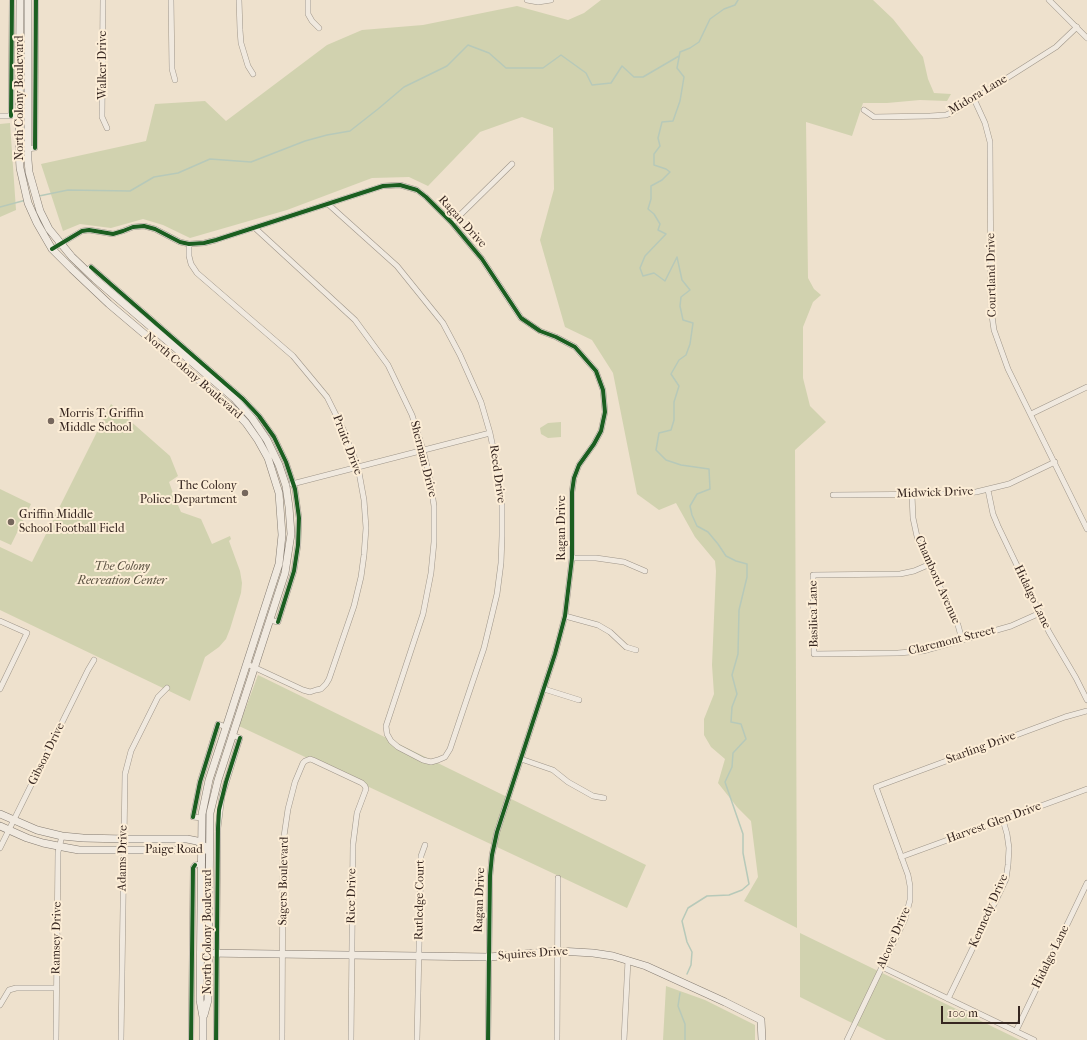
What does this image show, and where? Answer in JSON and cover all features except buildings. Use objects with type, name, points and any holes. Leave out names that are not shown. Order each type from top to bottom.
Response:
[{"type":"main road","name":"North Colony Boulevard","points":[[20,0],[20,168],[28,203],[37,223],[52,249],[72,269],[109,304],[232,408],[241,418],[258,440],[273,472],[281,509],[282,535],[279,564],[209,780],[202,818],[200,1000],[203,1017],[203,1040]]},
{"type":"main road","name":"North Colony Boulevard","points":[[28,0],[27,149],[29,172],[40,211],[49,229],[60,244],[87,271],[234,398],[252,418],[267,440],[279,465],[286,486],[291,534],[288,560],[212,802],[209,824],[208,1000],[203,1017]]},
{"type":"main road","points":[[277,487],[286,486]]},
{"type":"main road","name":"Paige Road","points":[[0,814],[37,830],[62,836],[124,839],[187,839],[209,850]]},
{"type":"main road","name":"Paige Road","points":[[0,826],[27,838],[79,850],[124,850],[201,846]]},
{"type":"main road","points":[[187,839],[197,833],[201,827]]},
{"type":"main road","name":"Squires Drive","points":[[200,953],[489,957],[559,951],[593,953],[628,960],[652,969],[725,1002],[760,1020],[762,1040]]},
{"type":"street","points":[[11,116],[12,0]]},
{"type":"street","points":[[27,149],[35,148],[36,0]]},
{"type":"street","name":"Walker Drive","points":[[103,0],[102,117],[107,128]]},
{"type":"street","points":[[171,0],[172,70],[175,80]]},
{"type":"street","points":[[239,0],[241,43],[248,66],[253,74]]},
{"type":"street","points":[[308,0],[308,14],[319,28]]},
{"type":"street","points":[[527,0],[538,2],[551,0]]},
{"type":"street","points":[[1049,0],[1087,38]]},
{"type":"street","name":"Midora Lane","points":[[864,110],[874,116],[940,116],[955,111],[1056,47],[1077,27]]},
{"type":"street","name":"Courtland Drive","points":[[974,99],[985,123],[990,142],[990,309],[994,330],[1008,369],[1087,529]]},
{"type":"street","points":[[0,116],[27,116]]},
{"type":"street","points":[[452,223],[512,164]]},
{"type":"street","name":"Ragan Drive","points":[[52,249],[82,231],[89,230],[113,234],[123,232],[133,227],[144,226],[155,229],[180,242],[190,244],[204,243],[383,186],[400,185],[417,190],[452,223],[482,259],[521,318],[540,331],[575,347],[590,364],[599,378],[604,397],[604,418],[601,431],[594,444],[579,464],[574,478],[572,492],[572,558],[565,616],[544,689],[497,832],[492,855],[490,876],[488,1040]]},
{"type":"street","name":"Reed Drive","points":[[328,204],[397,266],[443,323],[466,368],[480,402],[490,433],[499,478],[502,505],[502,536],[498,586],[491,622],[450,749],[445,756],[431,762],[412,754]]},
{"type":"street","name":"Sherman Drive","points":[[255,228],[355,320],[388,365],[412,415],[423,450],[430,479],[434,506],[434,542],[431,573],[423,614],[386,726],[387,734],[391,741],[398,747],[412,754]]},
{"type":"street","name":"Pruitt Drive","points":[[190,244],[191,264],[197,273],[293,356],[327,397],[343,429],[358,467],[364,500],[366,528],[361,577],[354,606],[329,679],[321,688],[310,692],[247,664]]},
{"type":"street","points":[[87,271],[91,267],[243,399],[259,416],[274,437],[286,462],[294,484],[299,518],[298,545],[294,571],[278,622],[270,620]]},
{"type":"street","points":[[1031,414],[1087,387]]},
{"type":"street","points":[[286,486],[490,433]]},
{"type":"street","name":"Midwick Drive","points":[[833,495],[960,494],[988,490],[1014,482],[1055,462]]},
{"type":"street","name":"Hidalgo Lane","points":[[988,490],[996,522],[1053,641],[1074,674],[1087,700]]},
{"type":"street","name":"Chambord Avenue","points":[[912,495],[912,516],[916,533],[928,565],[958,625],[962,640]]},
{"type":"street","points":[[572,558],[596,558],[624,562],[645,571]]},
{"type":"street","name":"Basilica Lane","points":[[814,654],[813,575],[902,574],[916,571],[928,565]]},
{"type":"street","name":"Claremont Street","points":[[814,654],[913,652],[930,649],[1011,626],[1040,613]]},
{"type":"street","points":[[565,616],[598,625],[610,632],[626,647],[636,650]]},
{"type":"street","points":[[0,621],[27,633],[0,689]]},
{"type":"street","name":"Gibson Drive","points":[[0,848],[94,660]]},
{"type":"street","name":"Adams Drive","points":[[122,1040],[125,774],[131,751],[158,697],[167,688]]},
{"type":"street","points":[[544,689],[579,700]]},
{"type":"street","name":"Starling Drive","points":[[876,787],[1061,719],[1087,711]]},
{"type":"street","points":[[216,1040],[218,828],[219,810],[240,738],[232,735]]},
{"type":"street","name":"Sagers Boulevard","points":[[282,1040],[284,954],[283,843],[288,809],[295,782],[305,761],[310,759],[337,771]]},
{"type":"street","points":[[521,759],[553,770],[580,789],[593,796],[604,798]]},
{"type":"street","name":"Rice Drive","points":[[337,771],[362,783],[366,789],[357,813],[353,844],[350,1040]]},
{"type":"street","name":"Alcove Drive","points":[[847,1040],[906,916],[910,902],[910,882],[876,787]]},
{"type":"street","name":"Harvest Glen Drive","points":[[902,857],[1087,789]]},
{"type":"street","name":"Kennedy Drive","points":[[948,999],[1006,879],[1009,862],[1009,848],[1003,820]]},
{"type":"street","name":"Ramsey Drive","points":[[56,1040],[59,846],[62,836]]},
{"type":"street","name":"Rutledge Court","points":[[417,1040],[421,856],[425,844]]},
{"type":"street","points":[[191,1040],[192,868],[195,865],[201,864]]},
{"type":"street","points":[[558,878],[558,1040]]},
{"type":"street","name":"Hidalgo Lane","points":[[1016,1032],[1087,884]]},
{"type":"street","points":[[192,953],[200,953]]},
{"type":"street","points":[[624,1040],[628,960]]},
{"type":"street","points":[[882,967],[1034,1040]]},
{"type":"street","points":[[0,1005],[9,990],[16,988],[56,988]]},
{"type":"green space","points":[[601,0],[873,0],[893,19],[923,57],[928,79],[934,93],[951,94],[947,101],[920,100],[887,103],[863,103],[852,136],[806,122],[808,278],[814,289],[821,295],[813,302],[803,327],[803,378],[810,406],[826,422],[795,450],[797,928],[744,901],[758,877],[751,821],[737,807],[718,783],[725,759],[711,747],[704,735],[704,719],[714,694],[712,665],[716,571],[715,561],[695,537],[676,503],[659,510],[637,494],[613,373],[592,340],[565,327],[540,240],[554,189],[553,128],[522,117],[480,132],[428,186],[409,177],[372,178],[287,210],[190,238],[163,225],[143,219],[111,228],[80,224],[63,231],[41,164],[146,141],[155,104],[205,101],[226,121],[327,45],[362,30],[423,25],[517,6],[568,20],[584,13]]},
{"type":"green space","points":[[10,123],[16,210],[0,217],[0,124]]},
{"type":"green space","name":"The Colony Recreation Center","points":[[111,404],[170,456],[178,476],[169,482],[181,512],[201,519],[212,544],[230,536],[231,539],[229,541],[240,571],[242,583],[241,593],[230,629],[226,639],[219,647],[205,657],[190,701],[0,610],[0,547],[32,562]]},
{"type":"green space","points":[[561,422],[561,437],[548,438],[541,434],[540,428],[548,423]]},
{"type":"green space","name":"Griffin Middle School Football Field","points":[[0,489],[31,504],[11,545],[0,540]]},
{"type":"green space","points":[[258,675],[646,865],[627,908],[239,726]]},
{"type":"green space","points":[[800,933],[1020,1040],[886,1040],[800,997]]},
{"type":"green space","points":[[666,986],[705,1000],[755,1025],[755,1040],[663,1040]]},
{"type":"waterway","points":[[687,974],[691,965],[692,952],[687,942],[682,921],[688,908],[707,896],[729,895],[742,890],[749,884],[743,853],[743,834],[725,782],[732,767],[733,753],[746,739],[741,724],[731,722],[732,707],[737,694],[732,675],[738,654],[739,610],[747,577],[747,564],[726,556],[708,532],[697,526],[692,515],[690,506],[697,494],[710,489],[709,469],[681,465],[666,460],[656,450],[659,433],[671,430],[674,420],[674,402],[679,386],[671,374],[679,360],[686,355],[690,344],[693,323],[683,320],[680,306],[681,297],[690,290],[682,280],[677,257],[665,281],[654,273],[643,276],[640,268],[645,256],[666,234],[658,230],[660,224],[654,214],[648,209],[651,199],[651,186],[662,180],[670,172],[654,165],[654,154],[660,146],[658,138],[662,122],[673,121],[680,101],[684,77],[677,68],[680,52],[699,42],[710,19],[724,9],[735,5],[738,0]]},
{"type":"waterway","points":[[39,196],[68,190],[130,191],[154,177],[178,173],[210,159],[251,162],[305,141],[350,131],[404,87],[447,66],[468,45],[489,53],[506,68],[543,68],[561,55],[586,73],[592,85],[611,83],[622,66],[634,77],[643,77],[679,56]]},
{"type":"waterway","points":[[0,207],[26,200]]},
{"type":"waterway","points":[[680,993],[678,1006],[685,1024],[685,1040]]},
{"type":"cycle path","points":[[11,116],[12,0]]},
{"type":"cycle path","points":[[35,148],[36,0]]},
{"type":"cycle path","points":[[52,249],[82,231],[89,230],[113,234],[133,227],[144,226],[155,229],[180,242],[189,244],[204,243],[383,186],[400,185],[417,190],[452,223],[482,259],[521,318],[540,331],[575,347],[596,371],[603,390],[605,412],[601,431],[579,465],[574,478],[572,492],[572,558],[565,616],[555,654],[497,832],[492,855],[490,876],[488,1040]]},
{"type":"cycle path","points":[[91,267],[243,399],[259,416],[274,437],[286,462],[295,489],[299,518],[298,545],[294,571],[278,622]]},
{"type":"cycle path","points":[[193,817],[200,782],[218,724]]},
{"type":"cycle path","points":[[216,1040],[219,810],[240,738]]},
{"type":"cycle path","points":[[191,1040],[193,868],[195,865]]},
{"type":"place","name":"Morris T. Griffin Middle School","points":[[51,421]]},
{"type":"place","name":"The Colony Police Department","points":[[245,493]]},
{"type":"place","name":"Griffin Middle School Football Field","points":[[11,522]]}]
